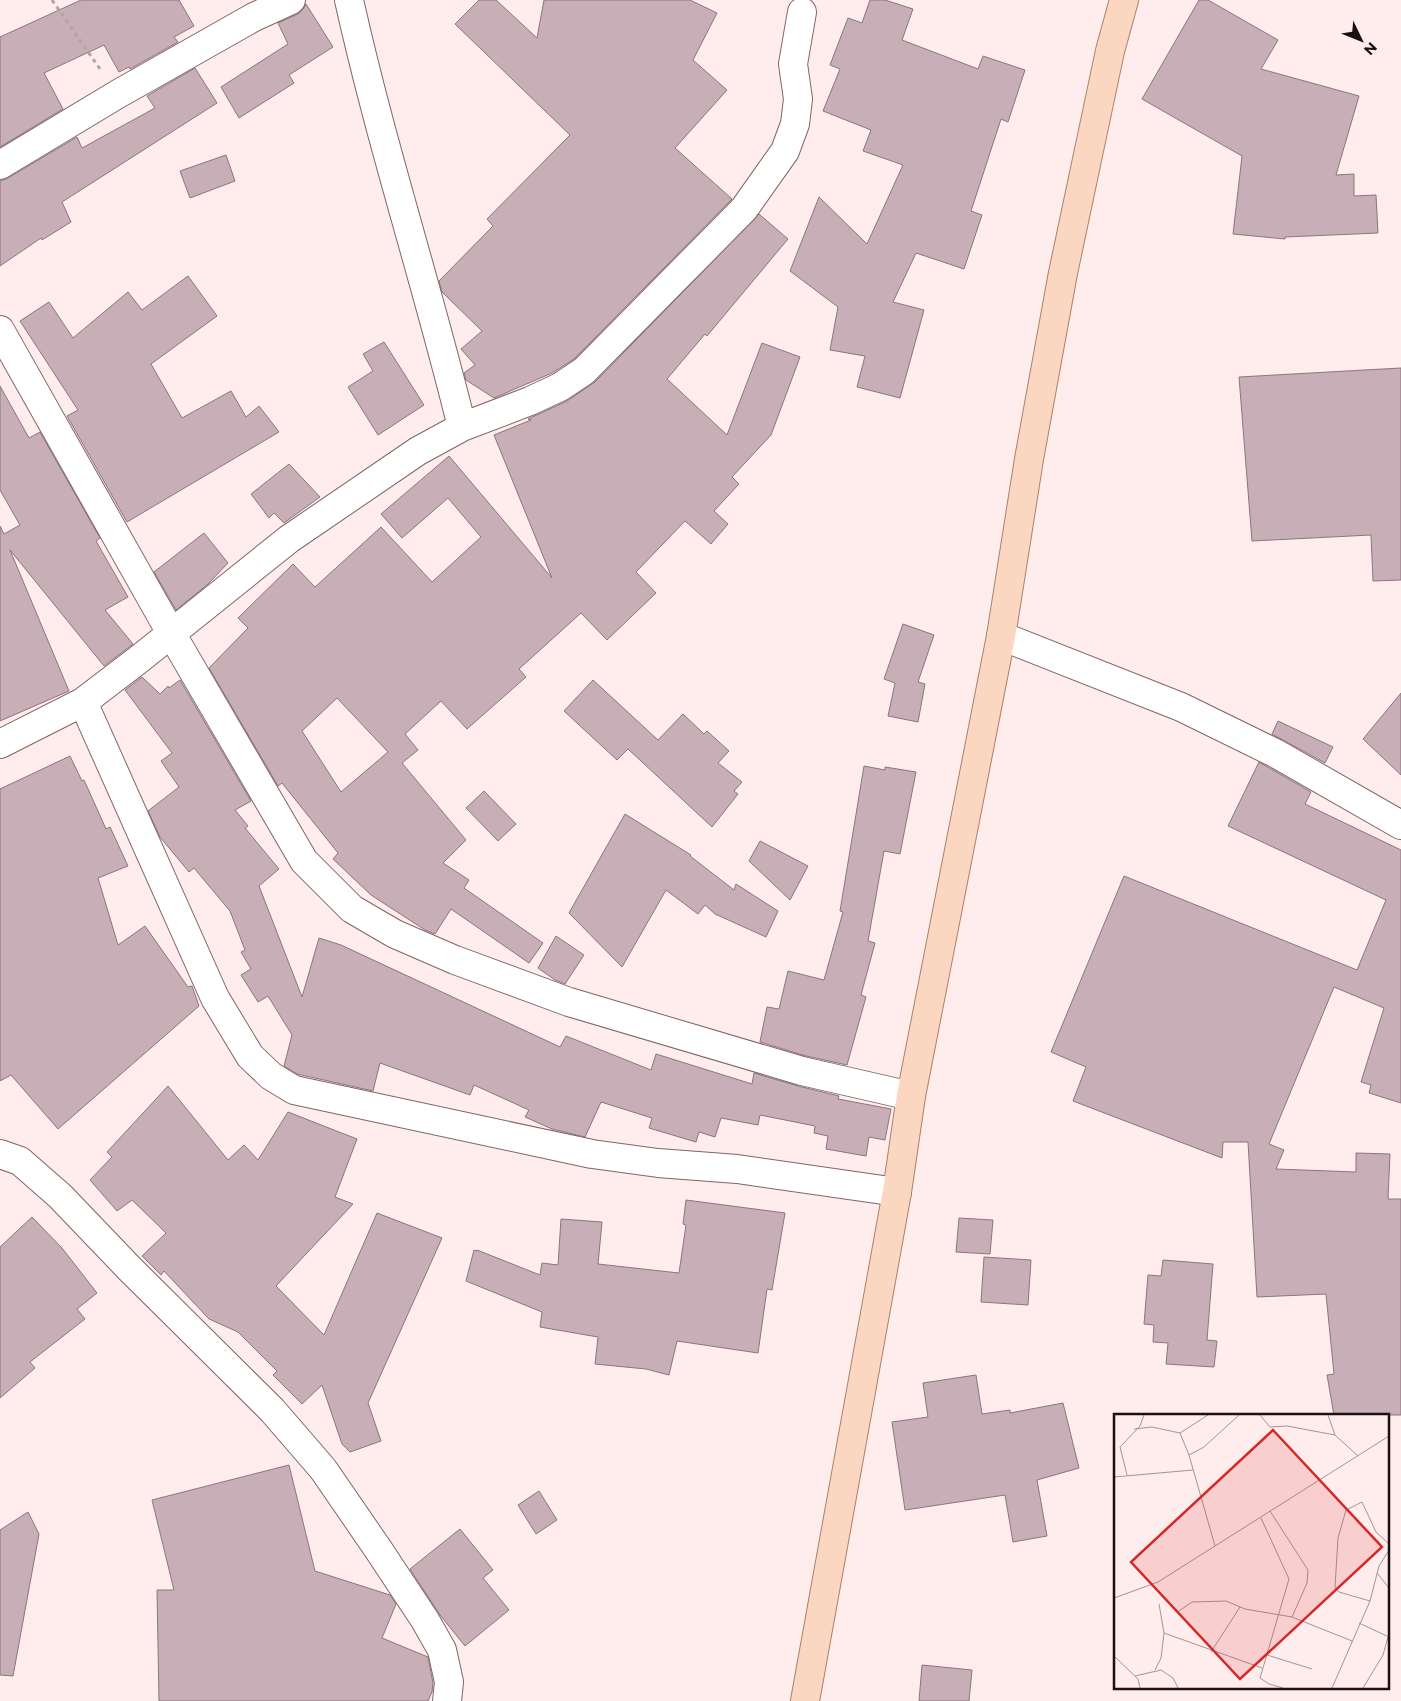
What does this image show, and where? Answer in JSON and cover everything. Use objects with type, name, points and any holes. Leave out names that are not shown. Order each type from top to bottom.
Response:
[{"type":"main road","points":[[805,1701],[897,1192],[911,1096],[1001,636],[1029,459],[1063,273],[1110,51],[1124,0]]},
{"type":"street","points":[[0,165],[118,94],[254,17],[291,0]]},
{"type":"street","points":[[349,0],[364,67],[416,258],[444,351],[462,427]]},
{"type":"street","points":[[0,744],[83,702],[289,539],[418,450],[462,427],[530,401],[560,387],[584,371],[744,209],[785,152],[795,124],[798,99],[793,64],[802,12]]},
{"type":"street","points":[[0,330],[171,633],[304,861],[352,909],[404,938],[455,960],[569,1002],[802,1070],[911,1096]]},
{"type":"street","points":[[1001,636],[1181,707],[1275,753],[1401,825]]},
{"type":"street","points":[[83,702],[216,998],[250,1056],[271,1076],[294,1090],[592,1154],[658,1163],[737,1169],[897,1192]]},
{"type":"street","points":[[0,1154],[20,1161],[60,1196],[128,1267],[272,1410],[323,1470],[384,1556],[442,1650],[450,1682],[447,1701]]},
{"type":"path","points":[[52,0],[118,94]]},
{"type":"building","points":[[81,0],[179,0],[194,26],[174,37],[178,42],[130,69],[129,67],[119,72],[104,45],[44,73],[63,109],[0,147],[0,37]]},
{"type":"building","points":[[479,0],[496,0],[537,38],[544,0],[690,0],[717,13],[693,60],[727,90],[675,148],[732,199],[574,359],[552,373],[494,398],[466,380],[464,373],[475,365],[461,349],[482,331],[442,292],[439,281],[493,226],[487,219],[570,135],[455,24]]},
{"type":"building","points":[[870,0],[885,0],[913,9],[902,40],[978,69],[983,56],[1025,70],[1008,122],[1001,119],[971,211],[982,215],[964,269],[916,253],[893,302],[924,310],[900,398],[857,387],[865,356],[830,350],[838,307],[790,271],[819,197],[867,244],[903,165],[863,151],[871,130],[823,111],[840,69],[830,65],[848,18],[862,23]]},
{"type":"building","points":[[1199,0],[1208,0],[1278,40],[1261,69],[1359,96],[1336,175],[1354,174],[1354,196],[1376,195],[1378,233],[1285,237],[1285,239],[1233,234],[1242,156],[1142,99]]},
{"type":"building","points":[[306,4],[333,47],[289,75],[294,83],[239,118],[221,87],[288,44],[278,23],[298,14]]},
{"type":"building","points":[[195,68],[217,103],[62,202],[71,222],[42,240],[41,238],[0,266],[0,181],[77,137],[82,148],[155,108],[147,96]]},
{"type":"building","points":[[226,155],[235,181],[190,198],[180,171]]},
{"type":"building","points":[[759,214],[788,239],[707,336],[705,334],[667,379],[727,435],[762,343],[800,357],[771,435],[732,477],[739,484],[714,511],[728,524],[711,544],[685,521],[636,572],[656,593],[607,640],[581,613],[519,669],[526,677],[467,729],[441,701],[405,734],[418,750],[402,763],[466,840],[443,863],[469,880],[464,888],[543,943],[529,963],[451,909],[435,934],[425,930],[371,895],[333,859],[338,853],[282,783],[278,786],[209,668],[248,628],[238,618],[293,564],[315,587],[381,527],[432,582],[481,537],[448,498],[402,538],[381,514],[449,456],[552,578],[494,435],[531,420],[528,419],[567,401],[595,382]],"holes":[[[337,698],[388,752],[341,792],[302,731]]]},
{"type":"building","points":[[188,276],[217,316],[151,364],[182,418],[231,391],[246,417],[259,406],[279,432],[127,522],[67,416],[78,410],[20,321],[49,302],[73,338],[128,292],[142,310]]},
{"type":"building","points":[[384,342],[424,405],[378,435],[348,387],[373,371],[363,354]]},
{"type":"building","points":[[1401,368],[1401,580],[1373,581],[1371,535],[1252,541],[1239,377]]},
{"type":"building","points":[[0,386],[29,438],[40,432],[100,538],[96,541],[128,597],[105,610],[133,644],[104,666],[10,550],[69,691],[0,721],[0,526],[4,534],[20,525],[0,490]]},
{"type":"building","points":[[289,464],[320,497],[284,523],[274,513],[269,518],[251,494]]},
{"type":"building","points":[[204,533],[228,563],[208,584],[176,610],[154,572]]},
{"type":"building","points":[[903,624],[934,635],[918,682],[925,684],[918,722],[888,716],[895,683],[884,679]]},
{"type":"building","points":[[142,677],[160,694],[168,686],[169,688],[180,680],[251,801],[235,810],[248,826],[245,828],[279,869],[259,886],[302,997],[319,938],[341,945],[560,1047],[566,1036],[651,1070],[656,1054],[752,1084],[754,1073],[839,1096],[838,1099],[891,1109],[885,1140],[869,1137],[866,1156],[826,1149],[828,1136],[814,1133],[815,1126],[760,1115],[758,1125],[721,1118],[715,1137],[699,1132],[696,1142],[649,1128],[652,1118],[601,1102],[585,1137],[552,1129],[525,1117],[529,1110],[474,1085],[470,1095],[380,1063],[373,1091],[297,1074],[284,1066],[292,1035],[268,996],[258,1002],[241,975],[251,969],[241,952],[245,950],[230,911],[194,868],[189,872],[160,837],[148,811],[179,787],[161,761],[172,753],[125,690]]},
{"type":"building","points":[[593,680],[658,740],[683,714],[704,734],[707,731],[729,751],[718,763],[742,782],[734,791],[738,794],[712,827],[628,749],[617,760],[564,711]]},
{"type":"building","points":[[1401,693],[1401,775],[1363,739]]},
{"type":"building","points":[[1278,721],[1333,747],[1325,763],[1272,734]]},
{"type":"building","points":[[70,756],[82,781],[84,780],[106,829],[110,827],[128,866],[98,878],[118,945],[145,926],[188,987],[192,986],[199,1006],[58,1129],[11,1075],[0,1081],[0,789]]},
{"type":"building","points":[[1259,762],[1311,792],[1305,804],[1401,850],[1401,1103],[1369,1093],[1371,1085],[1361,1082],[1384,1008],[1334,987],[1269,1144],[1284,1150],[1276,1169],[1356,1172],[1356,1153],[1390,1154],[1388,1199],[1401,1199],[1401,1415],[1334,1414],[1327,1375],[1334,1374],[1326,1294],[1257,1297],[1248,1142],[1223,1142],[1222,1158],[1073,1101],[1086,1067],[1051,1052],[1124,876],[1357,970],[1386,900],[1228,826]]},
{"type":"building","points":[[864,766],[885,770],[885,767],[916,772],[900,854],[884,851],[868,941],[875,943],[861,995],[866,997],[847,1065],[806,1056],[760,1042],[767,1007],[779,1009],[788,971],[824,980],[843,912],[840,911]]},
{"type":"building","points":[[484,791],[516,824],[498,841],[466,808]]},
{"type":"building","points":[[625,814],[691,855],[734,890],[736,884],[778,911],[766,937],[715,914],[705,905],[698,914],[666,890],[622,967],[569,913]]},
{"type":"building","points":[[760,841],[808,866],[790,900],[749,861]]},
{"type":"building","points":[[556,936],[584,955],[565,984],[555,980],[538,968]]},
{"type":"building","points":[[168,1086],[228,1160],[244,1145],[258,1160],[288,1112],[357,1139],[335,1197],[353,1204],[276,1286],[324,1335],[377,1213],[442,1238],[368,1403],[381,1441],[350,1452],[342,1444],[322,1385],[302,1404],[273,1375],[277,1371],[238,1332],[209,1319],[164,1271],[161,1275],[142,1256],[166,1233],[132,1200],[117,1211],[90,1180],[112,1157],[107,1152]]},
{"type":"building","points":[[686,1200],[785,1213],[772,1290],[767,1289],[758,1353],[677,1341],[669,1375],[646,1369],[595,1364],[598,1337],[540,1327],[542,1312],[466,1281],[474,1250],[540,1275],[542,1263],[558,1265],[561,1219],[602,1222],[598,1264],[679,1273],[686,1225],[683,1224]]},
{"type":"building","points":[[32,1217],[62,1248],[97,1293],[77,1309],[85,1319],[30,1362],[35,1368],[0,1398],[0,1247]]},
{"type":"building","points":[[959,1218],[993,1220],[990,1254],[956,1252]]},
{"type":"building","points":[[984,1257],[1031,1260],[1028,1305],[981,1302]]},
{"type":"building","points":[[1163,1260],[1213,1264],[1207,1340],[1217,1341],[1214,1367],[1166,1364],[1168,1343],[1153,1342],[1154,1325],[1144,1324],[1148,1275],[1161,1276]]},
{"type":"building","points":[[976,1375],[982,1414],[1010,1410],[1010,1413],[1063,1403],[1079,1468],[1037,1480],[1047,1536],[1013,1542],[1005,1495],[905,1510],[892,1422],[928,1417],[923,1383]]},
{"type":"building","points":[[289,1465],[315,1571],[390,1595],[396,1604],[382,1638],[428,1657],[433,1683],[428,1701],[159,1701],[157,1590],[174,1590],[152,1500]]},
{"type":"building","points":[[539,1491],[557,1520],[536,1534],[518,1505]]},
{"type":"building","points":[[28,1512],[39,1534],[13,1676],[0,1675],[0,1530]]},
{"type":"building","points":[[460,1529],[493,1570],[483,1578],[509,1610],[465,1646],[440,1615],[410,1569]]},
{"type":"building","points":[[922,1665],[972,1670],[969,1701],[919,1701]]}]
